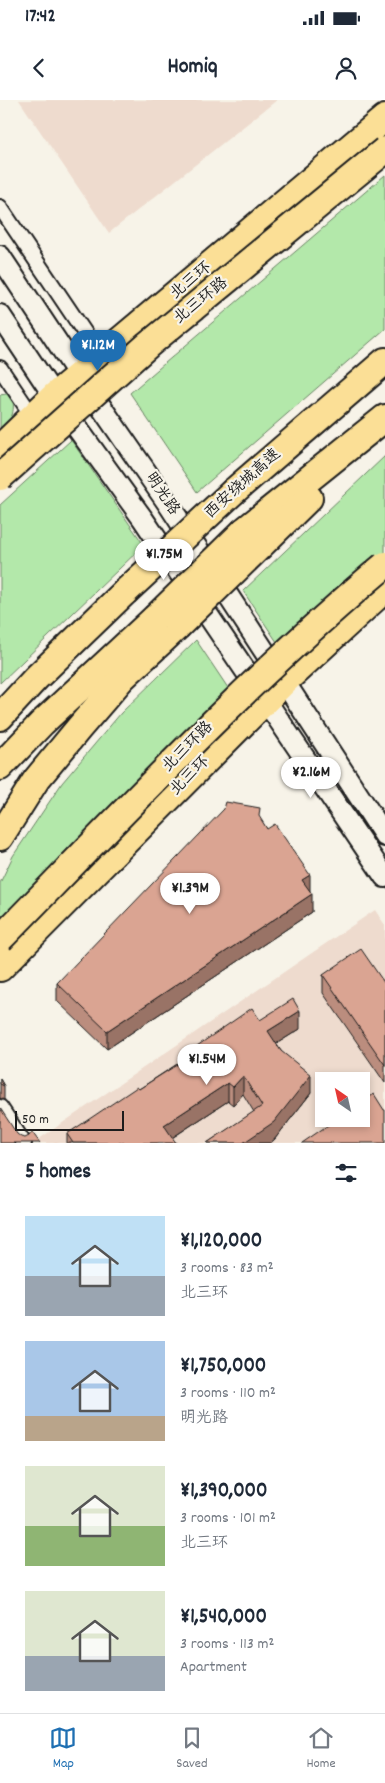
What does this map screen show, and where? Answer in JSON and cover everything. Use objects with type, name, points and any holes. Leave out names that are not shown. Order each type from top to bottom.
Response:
[{"type":"highway","name":"北三环","points":[[0,448],[54,396],[385,118]]},
{"type":"highway","name":"北三环路","points":[[0,477],[148,345],[385,150]]},
{"type":"highway","name":"西安绕城高速","points":[[0,717],[36,678],[125,592],[234,491],[385,361]]},
{"type":"highway","points":[[0,767],[42,722],[166,623],[253,538],[385,418]]},
{"type":"highway","points":[[253,538],[385,424]]},
{"type":"highway","name":"北三环路","points":[[0,939],[190,744],[338,605],[385,565]]},
{"type":"highway","name":"北三环","points":[[0,968],[284,682],[385,589]]},
{"type":"highway","points":[[0,837],[36,780],[166,623]]},
{"type":"main road","name":"明光路","points":[[0,256],[79,375],[169,504],[385,836]]},
{"type":"main road","name":"明光路","points":[[0,315],[54,396],[143,520],[385,877]]},
{"type":"street","points":[[0,207],[101,357]]},
{"type":"street","points":[[0,368],[32,417]]},
{"type":"street","points":[[0,1107],[24,1143]]},
{"type":"shaded area","points":[[19,100],[277,100],[109,233]]},
{"type":"shaded area","points":[[375,910],[385,925],[385,1143],[38,1143],[36,1141]]},
{"type":"green space","points":[[385,175],[385,329],[197,492],[130,393]]},
{"type":"green space","points":[[12,393],[11,418],[0,431],[0,395]]},
{"type":"green space","points":[[71,440],[144,545],[0,683],[0,505]]},
{"type":"green space","points":[[385,456],[385,565],[285,654],[243,591]]},
{"type":"green space","points":[[196,640],[234,697],[0,933],[0,883],[13,856],[62,783],[121,713]]},
{"type":"building","points":[[226,802],[260,808],[259,816],[267,829],[275,824],[310,875],[302,880],[312,894],[107,1031],[57,983],[224,809]]},
{"type":"building","points":[[361,949],[385,984],[385,1065],[323,975]]},
{"type":"building","points":[[293,999],[300,1011],[268,1031],[281,1051],[311,1075],[274,1122],[243,1143],[207,1143],[262,1106],[243,1076],[233,1087],[228,1083],[164,1125],[176,1143],[73,1143],[67,1134],[137,1087],[139,1089],[200,1050],[197,1046],[252,1008],[260,1020]]},
{"type":"building","points":[[374,1094],[385,1110],[385,1143],[302,1143],[324,1128],[370,1128],[370,1097]]},
{"type":"building","points":[[0,1108],[17,1134],[25,1138],[32,1132],[40,1143],[0,1143]]}]
